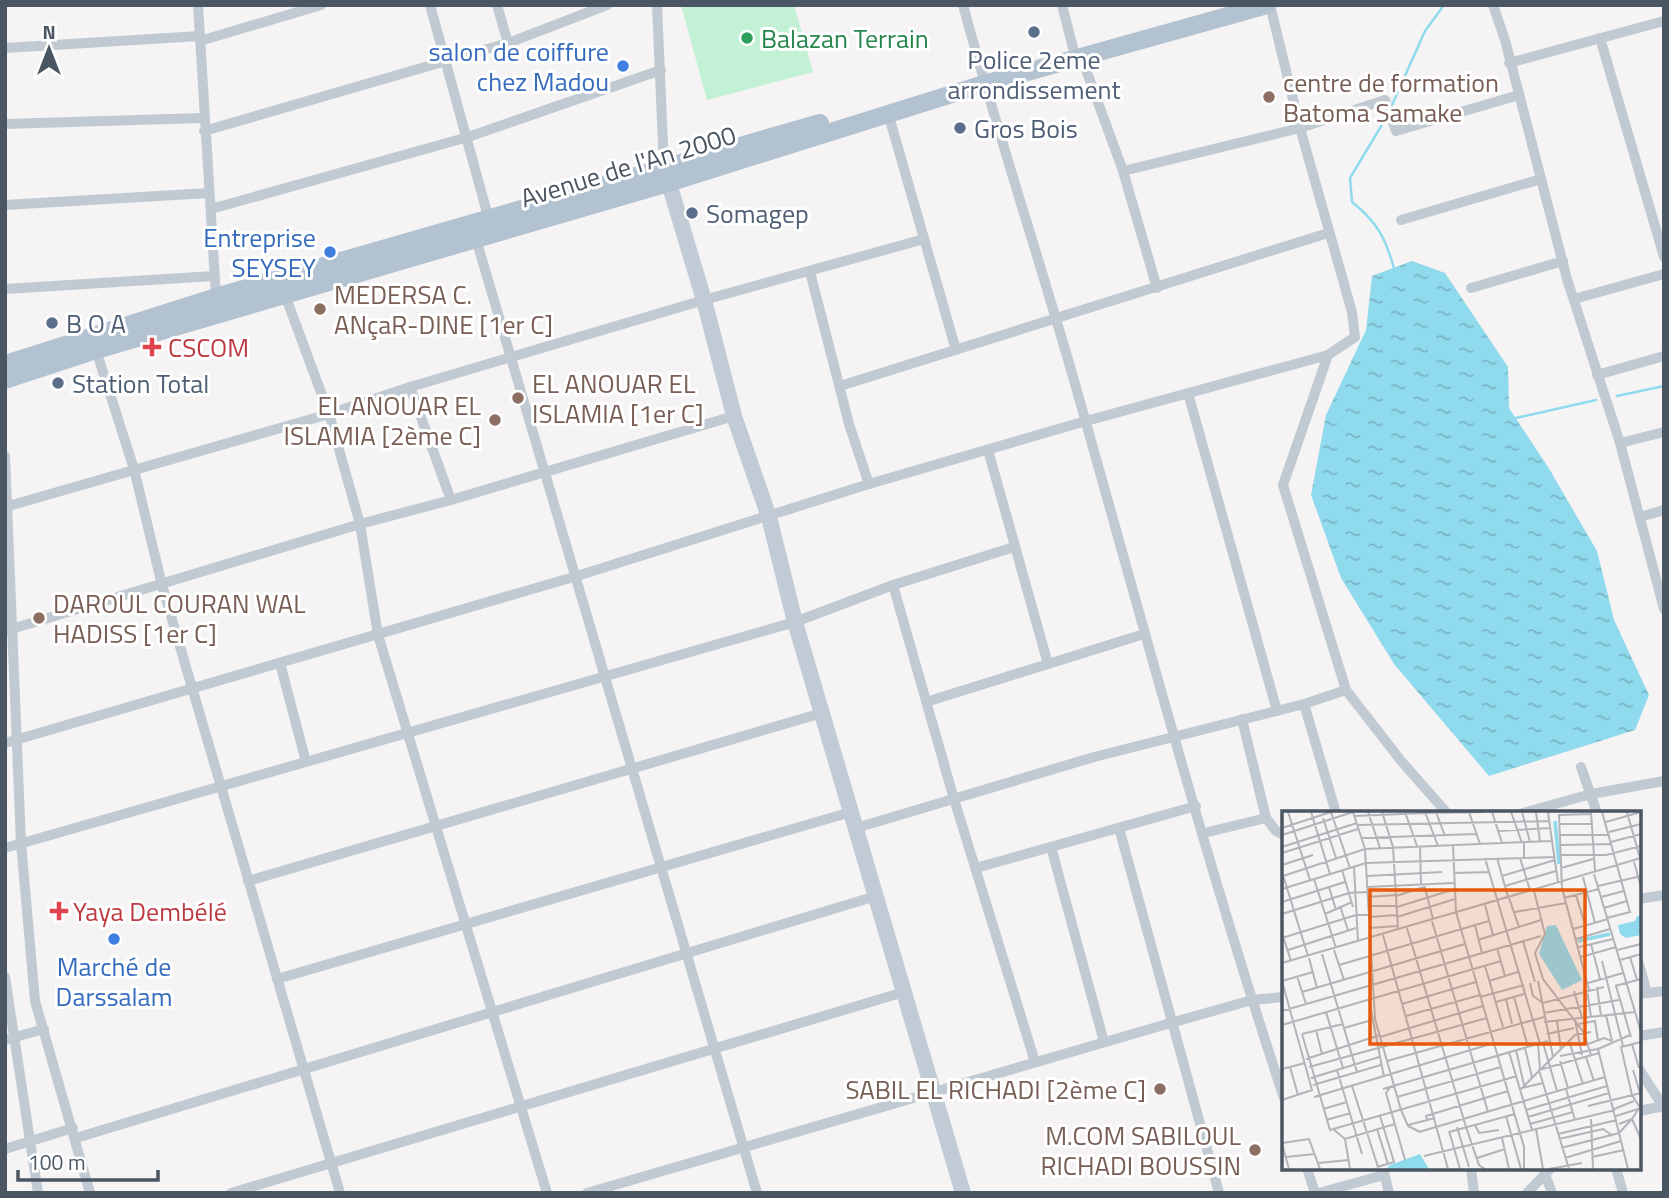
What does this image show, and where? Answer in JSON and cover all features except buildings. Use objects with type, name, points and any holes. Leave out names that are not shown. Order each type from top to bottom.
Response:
[{"type":"main road","name":"Avenue de l'An 2000","points":[[5,380],[96,350],[476,239],[666,176],[1223,5]]},
{"type":"main road","name":"Avenue de l'An 2000","points":[[1077,52],[1269,5]]},
{"type":"main road","name":"Avenue de l'An 2000","points":[[5,364],[216,297],[489,220],[666,176],[888,113],[983,80]]},
{"type":"street","points":[[198,5],[216,297]]},
{"type":"street","points":[[5,48],[200,38],[321,5]]},
{"type":"street","points":[[430,5],[489,220]]},
{"type":"street","points":[[496,5],[508,43]]},
{"type":"street","points":[[204,131],[508,43],[607,5]]},
{"type":"street","points":[[657,5],[666,176],[704,300],[734,416],[769,517],[795,622],[933,1091],[958,1192]]},
{"type":"street","points":[[963,5],[1086,421],[1144,634],[1252,1000],[1282,1092]]},
{"type":"street","points":[[1062,5],[1077,52],[1124,171],[1157,288]]},
{"type":"street","points":[[5,743],[577,576],[869,484],[1328,355],[1355,337],[1352,312],[1328,233],[1269,5]]},
{"type":"street","points":[[1493,5],[1574,299],[1620,443],[1664,609]]},
{"type":"street","points":[[1509,63],[1664,21]]},
{"type":"street","points":[[1600,38],[1664,257]]},
{"type":"street","points":[[211,209],[468,137],[661,70]]},
{"type":"street","points":[[1124,171],[1300,128],[1385,100],[1396,131],[1519,95]]},
{"type":"street","points":[[888,113],[956,350]]},
{"type":"street","points":[[5,124],[203,118]]},
{"type":"street","points":[[1401,220],[1541,179]]},
{"type":"street","points":[[5,205],[209,193]]},
{"type":"street","points":[[840,386],[1328,233]]},
{"type":"street","points":[[476,239],[757,1193]]},
{"type":"street","points":[[7,507],[329,414],[410,387],[704,300],[924,239]]},
{"type":"street","points":[[1471,288],[1563,261]]},
{"type":"street","points":[[810,272],[849,424],[869,484]]},
{"type":"street","points":[[1574,299],[1664,274]]},
{"type":"street","points":[[5,289],[214,276]]},
{"type":"street","points":[[285,295],[329,414],[360,524],[377,635],[547,1193]]},
{"type":"street","points":[[96,350],[134,469],[162,585],[340,1193]]},
{"type":"street","points":[[1328,355],[1283,485],[1346,690],[1402,762],[1445,811]]},
{"type":"street","points":[[1597,375],[1664,356]]},
{"type":"street","points":[[410,387],[450,500]]},
{"type":"street","points":[[1188,393],[1277,711]]},
{"type":"street","points":[[8,630],[360,524],[734,416]]},
{"type":"street","points":[[1620,443],[1664,432]]},
{"type":"street","points":[[988,450],[1048,664]]},
{"type":"street","points":[[5,456],[8,630],[18,739],[21,843],[36,1001],[90,1193]]},
{"type":"street","points":[[1640,517],[1664,510]]},
{"type":"street","points":[[5,848],[795,622],[893,585],[1014,547]]},
{"type":"street","points":[[893,585],[954,799],[1035,1062]]},
{"type":"street","points":[[926,702],[1144,634]]},
{"type":"street","points":[[280,663],[306,762]]},
{"type":"street","points":[[277,979],[661,867],[853,820],[954,799],[1094,757],[1304,704],[1346,690]]},
{"type":"street","points":[[1304,704],[1335,811]]},
{"type":"street","points":[[248,881],[822,713]]},
{"type":"street","points":[[1242,719],[1266,818],[1276,831],[1282,834]]},
{"type":"street","points":[[1581,767],[1596,811]]},
{"type":"street","points":[[1529,811],[1591,793],[1664,781]]},
{"type":"street","points":[[976,868],[1196,806]]},
{"type":"street","points":[[1204,833],[1266,818]]},
{"type":"street","points":[[1119,828],[1219,1193]]},
{"type":"street","points":[[1051,847],[1104,1042]]},
{"type":"street","points":[[1641,899],[1664,895]]},
{"type":"street","points":[[5,1149],[30,1141],[74,1133],[304,1070],[876,897]]},
{"type":"street","points":[[5,977],[10,1039],[38,1193]]},
{"type":"street","points":[[1643,993],[1664,990]]},
{"type":"street","points":[[234,1192],[904,992]]},
{"type":"street","points":[[587,1193],[1252,1000],[1282,997]]},
{"type":"street","points":[[10,1039],[44,1028]]},
{"type":"street","points":[[1641,1036],[1664,1032]]},
{"type":"street","points":[[1641,1072],[1664,1106],[1641,1111]]},
{"type":"street","points":[[1308,1170],[1317,1193],[1343,1189],[1383,1171],[1389,1193]]},
{"type":"street","points":[[1471,1170],[1475,1193]]},
{"type":"street","points":[[1527,1193],[1547,1170]]},
{"type":"street","points":[[1547,1170],[1552,1193]]},
{"type":"street","points":[[1617,1170],[1623,1193]]},
{"type":"green space","name":"Balazan Terrain","points":[[681,5],[794,5],[813,72],[707,100]]},
{"type":"water","points":[[1412,261],[1445,273],[1508,367],[1509,408],[1548,467],[1597,551],[1614,620],[1649,695],[1635,730],[1489,776],[1394,664],[1341,578],[1311,495],[1326,415],[1366,330],[1372,276]]},
{"type":"waterway","points":[[1392,105],[1425,31],[1444,5]]},
{"type":"waterway","points":[[1386,118],[1350,178],[1352,202],[1368,216],[1379,231],[1394,268]]},
{"type":"waterway","points":[[1617,396],[1664,386]]},
{"type":"waterway","points":[[1516,418],[1596,400]]},
{"type":"place","name":"Police 2eme arrondissement","points":[[1034,32]]},
{"type":"place","name":"Balazan Terrain","points":[[747,38]]},
{"type":"place","name":"salon de coiffure chez Madou","points":[[623,66]]},
{"type":"place","name":"centre de formation Batoma Samake","points":[[1269,97]]},
{"type":"place","name":"Gros Bois","points":[[960,128]]},
{"type":"place","name":"Somagep","points":[[692,213]]},
{"type":"place","name":"Entreprise SEYSEY","points":[[330,252]]},
{"type":"place","name":"MEDERSA C. ANçaR-DINE [1er C]","points":[[320,309]]},
{"type":"place","name":"B O A","points":[[52,323]]},
{"type":"place","name":"CSCOM","points":[[152,347]]},
{"type":"place","name":"Station Total","points":[[58,383]]},
{"type":"place","name":"EL ANOUAR EL ISLAMIA [1er C]","points":[[518,398]]},
{"type":"place","name":"EL ANOUAR EL ISLAMIA [2ème C]","points":[[495,420]]},
{"type":"place","name":"DAROUL COURAN WAL HADISS [1er C]","points":[[39,618]]},
{"type":"place","name":"Yaya Dembélé","points":[[59,911]]},
{"type":"place","name":"Marché de Darssalam","points":[[114,939]]},
{"type":"place","name":"SABIL EL RICHADI [2ème C]","points":[[1160,1089]]},
{"type":"place","name":"M.COM SABILOUL RICHADI BOUSSIN","points":[[1255,1150]]}]
